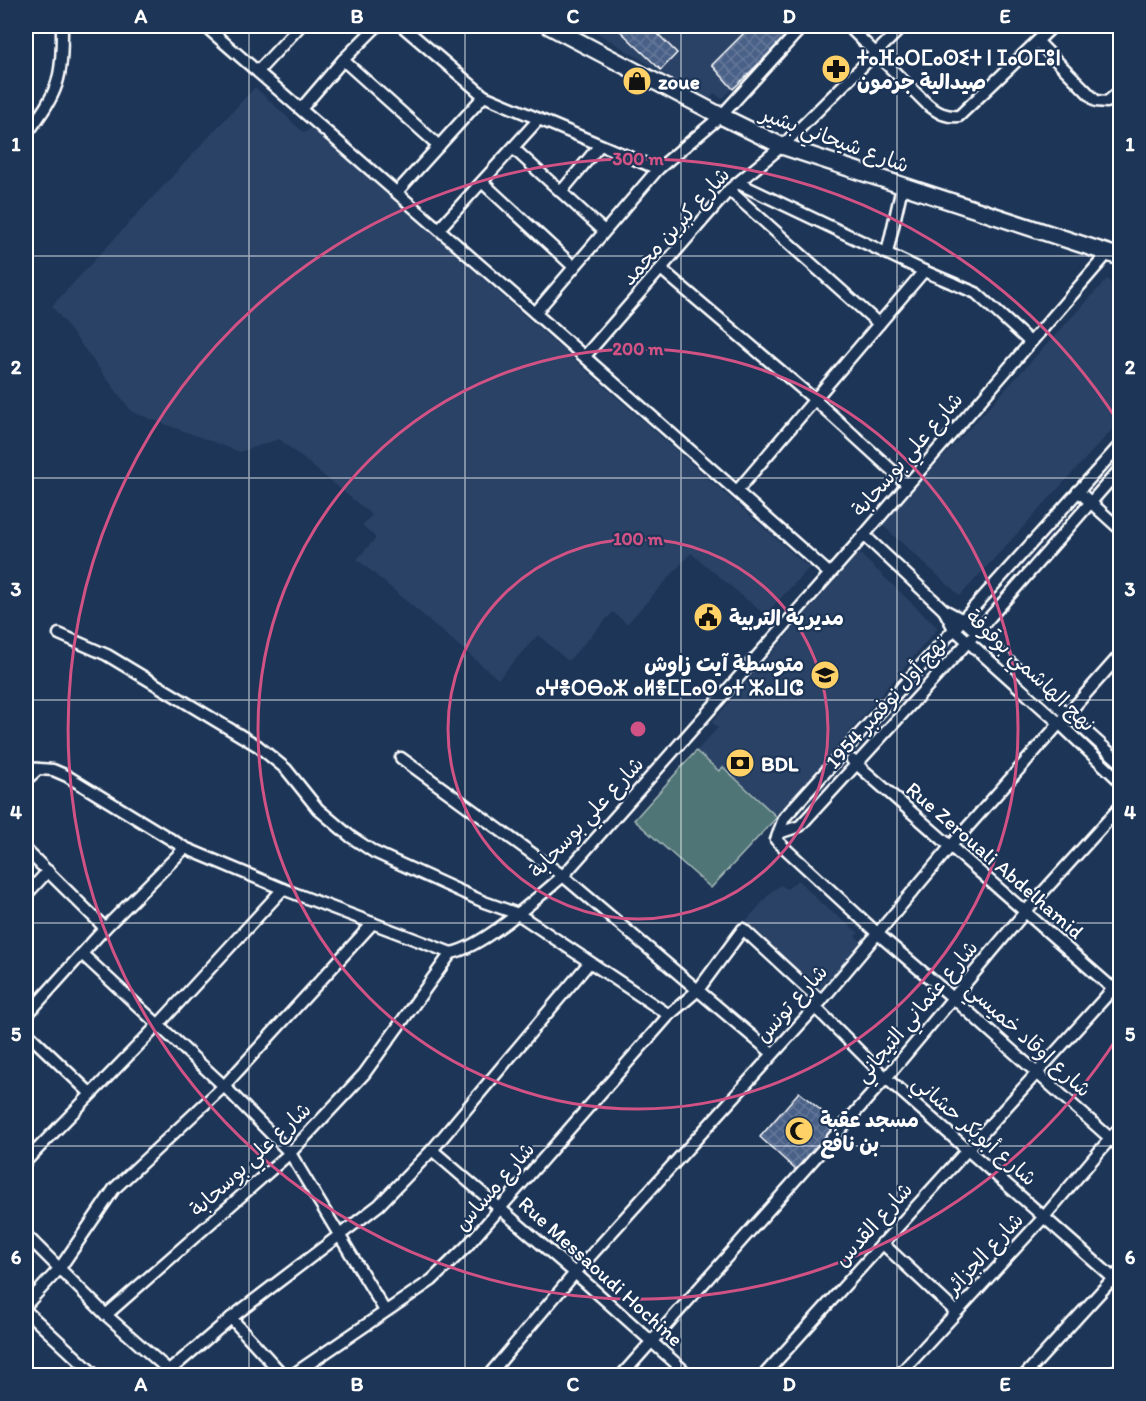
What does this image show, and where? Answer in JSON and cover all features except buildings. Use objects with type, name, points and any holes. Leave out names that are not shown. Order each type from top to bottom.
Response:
[{"type":"main road","name":"شارع شيحاني بشير","points":[[549,26],[782,146],[1114,255]]},
{"type":"street","points":[[26,135],[57,89],[62,60],[62,26]]},
{"type":"street","points":[[205,26],[535,312],[830,574]]},
{"type":"street","points":[[258,71],[300,26]]},
{"type":"street","points":[[301,109],[376,26]]},
{"type":"street","points":[[402,26],[484,96],[658,169]]},
{"type":"street","points":[[535,312],[658,169],[721,116],[803,26]]},
{"type":"street","points":[[848,26],[927,104],[949,117],[959,116],[1053,26]]},
{"type":"street","name":"شارع كبرين محمد","points":[[585,356],[729,190],[782,146],[903,26]]},
{"type":"street","points":[[1038,42],[1096,101],[1107,102],[1120,91]]},
{"type":"street","points":[[343,60],[439,146]]},
{"type":"street","points":[[397,192],[484,96]]},
{"type":"street","points":[[440,229],[539,119]]},
{"type":"street","points":[[561,192],[600,145]]},
{"type":"street","points":[[513,148],[604,231]]},
{"type":"street","points":[[482,182],[574,267]]},
{"type":"street","points":[[738,183],[924,271],[976,293],[991,304],[1030,342]]},
{"type":"street","points":[[887,253],[902,186]]},
{"type":"street","points":[[729,190],[879,324]]},
{"type":"street","name":"شارع علي بوسحابة","points":[[106,1315],[290,1153],[364,1074],[451,953],[470,946],[518,914],[563,876],[830,574],[1030,342],[1114,255]]},
{"type":"street","points":[[661,268],[815,400],[907,484]]},
{"type":"street","points":[[737,491],[924,271]]},
{"type":"street","name":"نهج أول نوفمبر 1954","points":[[778,838],[784,819],[1120,445]]},
{"type":"street","name":"نهج أول نوفمبر 1954","points":[[778,838],[800,826],[977,632],[1120,469]]},
{"type":"street","points":[[1078,491],[1120,528]]},
{"type":"street","points":[[1056,517],[1067,528]]},
{"type":"street","name":"نهج الهاشمي بوقوفة","points":[[864,535],[944,610],[963,620],[977,632],[1120,762]]},
{"type":"street","name":"نهج الهاشمي بوقوفة","points":[[944,610],[954,629],[967,642],[1059,723],[1120,781]]},
{"type":"street","points":[[60,634],[107,655],[258,746],[286,769],[328,819],[374,852],[484,902],[518,914],[669,1015]]},
{"type":"street","name":"شارع تونس","points":[[488,1376],[575,1273],[818,1004],[950,847],[1120,655]]},
{"type":"street","name":"Rue Zerouali Abdelhamid","points":[[844,754],[1025,912],[1118,988]]},
{"type":"street","points":[[401,758],[563,876],[772,1053]]},
{"type":"street","points":[[26,768],[53,770],[67,776],[185,848],[283,889],[451,953]]},
{"type":"street","points":[[26,780],[38,769]]},
{"type":"street","name":"شارع عثماني التيجاني","points":[[621,1376],[886,1078],[1025,912],[1120,807]]},
{"type":"street","name":"شارع اوقاد خميسي","points":[[778,838],[878,934],[1120,1147]]},
{"type":"street","points":[[26,1016],[105,928],[185,848]]},
{"type":"street","points":[[26,850],[105,928]]},
{"type":"street","points":[[26,895],[48,871]]},
{"type":"street","points":[[26,1161],[158,1025],[283,889]]},
{"type":"street","points":[[26,1305],[60,1268],[114,1189],[224,1086],[373,923]]},
{"type":"street","name":"شارع أبوبكر حشاني","points":[[698,990],[743,929],[818,1004],[886,1078],[966,1150],[1118,1275]]},
{"type":"street","points":[[82,954],[224,1086],[290,1153],[385,1311]]},
{"type":"street","points":[[26,1234],[106,1315],[172,1373],[231,1318],[379,1205],[432,1150],[590,963]]},
{"type":"street","name":"شارع القدس","points":[[763,1376],[966,1150],[1118,988]]},
{"type":"street","name":"شارع مساس","points":[[291,1376],[432,1280],[467,1246],[669,1015],[698,990]]},
{"type":"street","points":[[26,1032],[90,1093]]},
{"type":"street","name":"شارع الجزائر","points":[[898,1376],[1044,1216],[1120,1127]]},
{"type":"street","name":"Rue Messaoudi Hochine","points":[[432,1150],[690,1376]]},
{"type":"street","points":[[882,1244],[956,1312]]},
{"type":"street","points":[[1024,1376],[1118,1275]]},
{"type":"street","points":[[26,1311],[96,1376]]},
{"type":"street","points":[[231,1318],[284,1376]]},
{"type":"shaded area","points":[[586,26],[797,26],[722,99],[714,93],[710,99],[697,94]]},
{"type":"shaded area","points":[[255,87],[304,133],[312,127],[809,568],[765,615],[691,553],[627,624],[613,612],[568,661],[538,635],[498,679],[357,559],[376,538],[362,525],[372,515],[279,439],[240,452],[132,412],[52,306]]},
{"type":"shaded area","points":[[1107,279],[1120,291],[1120,421],[960,596],[881,524]]},
{"type":"shaded area","name":"متوسطة آيت زاوش ⴰⵖⴻⵔⴱⴰⵣ ⴰⵍⴻⵎⵎⴰⵙ ⴰⵜ ⵣⴰⵡⵛ","points":[[859,553],[938,628],[777,817],[724,767],[719,772],[696,751],[718,728],[712,722]]},
{"type":"shaded area","points":[[798,880],[823,905],[859,933],[855,936],[862,942],[820,989],[746,921],[772,891],[781,885],[787,889]]},
{"type":"green space","points":[[696,751],[719,771],[723,767],[777,817],[711,888],[634,820]]},
{"type":"place","name":"ⵜⴰⴼⴰⵔⵎⴰⵙⵉⵜ ⵏ ⵊⴰⵔⵎⵓⵏ صيدالية جرمون","points":[[836,69]]},
{"type":"place","name":"zoue","points":[[637,81]]},
{"type":"place","name":"مديرية التربية","points":[[708,617]]},
{"type":"place","name":"متوسطة آيت زاوش ⴰⵖⴻⵔⴱⴰⵣ ⴰⵍⴻⵎⵎⴰⵙ ⴰⵜ ⵣⴰⵡⵛ","points":[[825,675]]},
{"type":"place","name":"BDL","points":[[740,763]]},
{"type":"place","name":"مسجد عقبة بن نافع","points":[[799,1131]]}]
